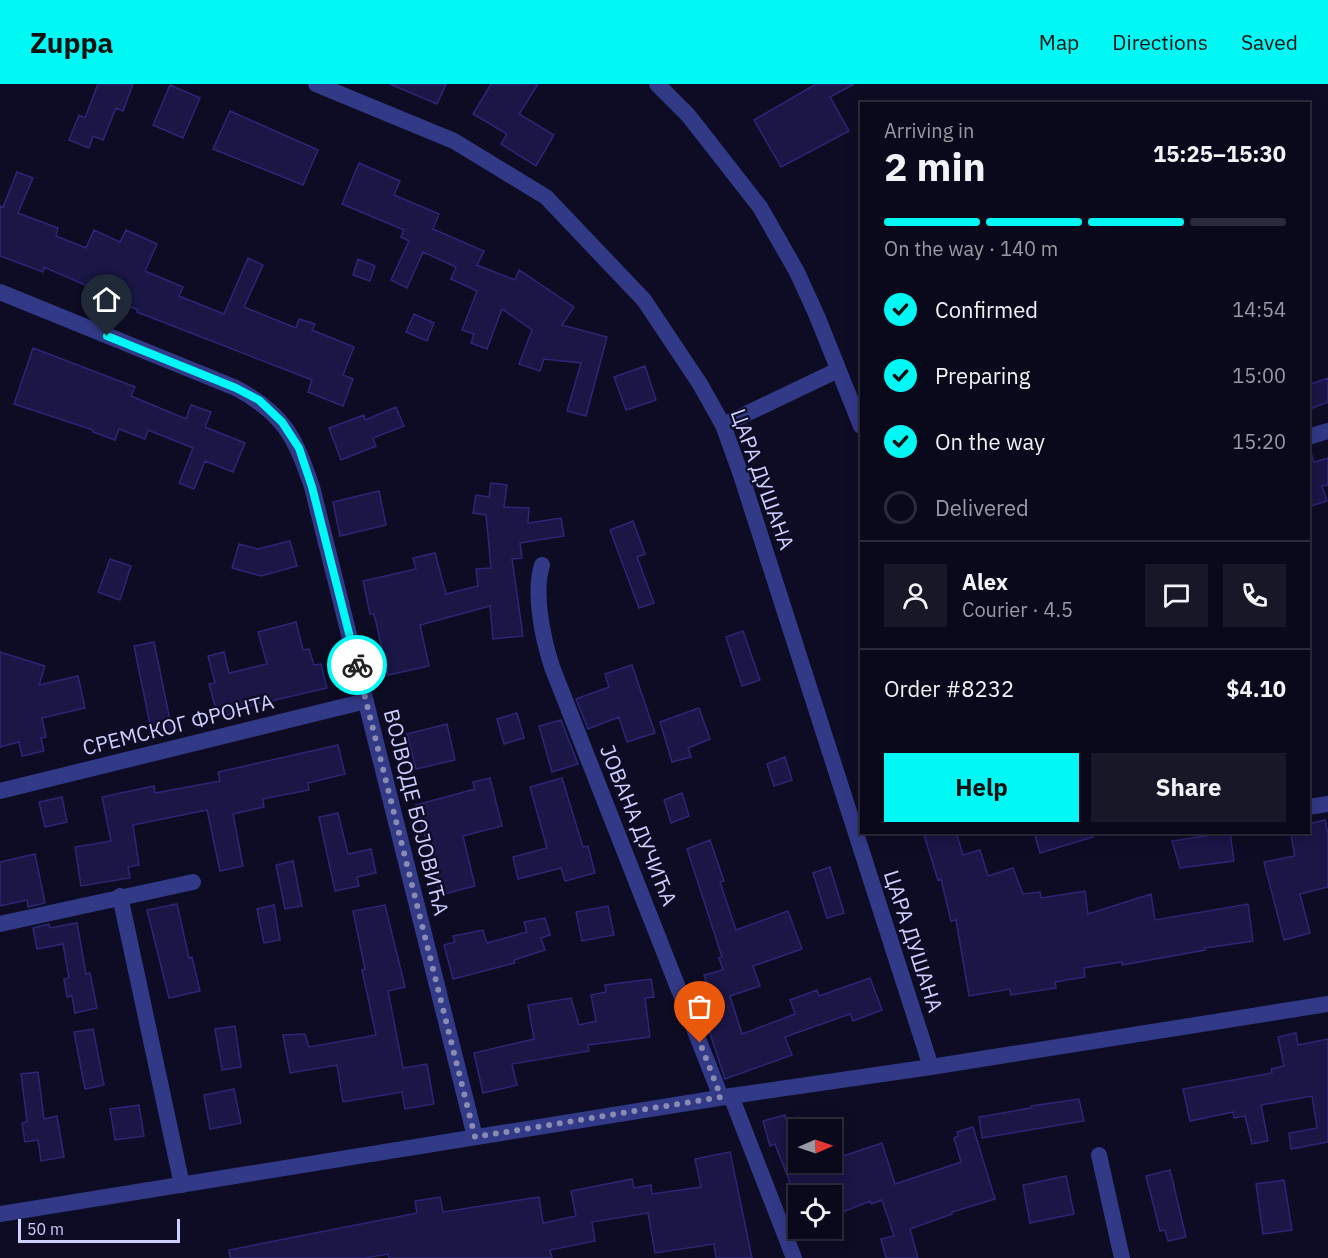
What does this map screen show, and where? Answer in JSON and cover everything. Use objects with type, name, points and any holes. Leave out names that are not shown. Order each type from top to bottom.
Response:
[{"type":"street","name":"ЦАРА ДУШАНА","points":[[316,84],[454,141],[546,197],[644,300],[700,384],[723,425],[931,1067]]},
{"type":"street","points":[[657,84],[688,115],[760,207],[796,272],[860,424]]},
{"type":"street","name":"ВОЈВОДЕ БОЈОВИЋА","points":[[0,292],[236,388],[259,400],[282,422],[299,448],[312,487],[475,1137]]},
{"type":"street","points":[[723,425],[838,370]]},
{"type":"street","points":[[1310,436],[1328,431]]},
{"type":"street","name":"ЈОВАНА ДУЧИЋА","points":[[542,565],[539,584],[541,617],[552,667],[726,1097],[794,1258]]},
{"type":"street","name":"СРЕМСКОГ ФРОНТА","points":[[0,791],[366,701]]},
{"type":"street","points":[[1310,807],[1328,804]]},
{"type":"street","points":[[0,924],[193,882]]},
{"type":"street","points":[[120,897],[182,1185]]},
{"type":"street","points":[[0,1214],[726,1097],[1328,1004]]},
{"type":"street","points":[[1100,1155],[1122,1258]]},
{"type":"building","points":[[98,84],[133,84],[123,111],[116,108],[103,140],[93,136],[89,148],[69,140],[79,115],[85,118]]},
{"type":"building","points":[[390,84],[446,84],[437,104]]},
{"type":"building","points":[[491,84],[538,84],[519,114],[554,135],[536,166],[501,144],[507,134],[473,114]]},
{"type":"building","points":[[816,84],[854,84],[830,97],[849,131],[781,167],[754,120]]},
{"type":"building","points":[[170,85],[200,98],[183,138],[153,125]]},
{"type":"building","points":[[230,111],[318,150],[303,185],[213,149]]},
{"type":"building","points":[[359,163],[400,181],[394,195],[439,214],[433,229],[484,251],[477,265],[515,280],[519,270],[574,307],[562,325],[607,337],[586,416],[567,411],[581,363],[544,359],[540,371],[519,364],[532,330],[502,309],[487,349],[471,343],[474,334],[462,330],[477,291],[451,279],[456,267],[423,252],[407,288],[391,280],[409,241],[401,237],[404,230],[342,204]]},
{"type":"building","points":[[17,172],[33,178],[18,213],[58,228],[56,236],[86,248],[94,230],[120,242],[126,230],[157,244],[145,271],[183,287],[179,296],[224,314],[248,258],[263,265],[244,307],[296,328],[299,319],[315,324],[312,330],[354,347],[343,375],[353,379],[343,406],[308,392],[312,380],[137,312],[138,310],[98,293],[99,291],[44,267],[43,272],[0,256],[0,206],[3,207]]},
{"type":"building","points":[[358,259],[375,266],[370,281],[353,275]]},
{"type":"building","points":[[414,314],[434,323],[427,341],[406,332]]},
{"type":"building","points":[[33,348],[135,387],[131,396],[186,419],[191,405],[211,412],[205,427],[245,443],[233,472],[205,461],[194,489],[179,483],[193,448],[148,430],[145,439],[119,429],[115,440],[93,432],[93,430],[14,404]]},
{"type":"building","points":[[645,366],[656,400],[626,410],[614,377]]},
{"type":"building","points":[[1328,378],[1328,402],[1310,409],[1310,384]]},
{"type":"building","points":[[396,407],[404,426],[373,438],[376,446],[341,460],[329,428],[364,415],[365,420]]},
{"type":"building","points":[[1310,453],[1314,462],[1328,458],[1328,485],[1322,486],[1327,501],[1310,506]]},
{"type":"building","points":[[491,483],[507,485],[504,507],[529,508],[528,523],[561,518],[564,536],[520,543],[522,558],[512,559],[523,636],[493,639],[490,606],[420,625],[429,666],[388,675],[374,614],[370,614],[363,581],[416,569],[413,558],[435,553],[446,594],[478,586],[476,569],[491,568],[486,515],[473,513],[476,495],[489,497]]},
{"type":"building","points":[[379,491],[386,525],[340,536],[333,502]]},
{"type":"building","points":[[633,521],[645,554],[637,557],[654,603],[639,608],[610,530]]},
{"type":"building","points":[[290,541],[297,566],[261,576],[232,568],[239,544],[258,549]]},
{"type":"building","points":[[110,559],[131,566],[120,600],[98,592]]},
{"type":"building","points":[[296,622],[303,650],[309,649],[314,665],[321,664],[327,688],[245,707],[246,710],[218,717],[209,684],[215,683],[208,656],[224,652],[229,673],[267,664],[258,632]]},
{"type":"building","points":[[743,631],[760,680],[742,686],[726,637]]},
{"type":"building","points":[[154,642],[172,730],[152,734],[134,646]]},
{"type":"building","points":[[0,652],[45,666],[39,685],[78,676],[85,708],[42,718],[46,737],[41,738],[44,751],[22,756],[19,742],[0,747]]},
{"type":"building","points":[[632,665],[655,733],[627,742],[619,717],[588,729],[576,699],[609,687],[605,674]]},
{"type":"building","points":[[699,708],[710,739],[688,748],[691,757],[672,762],[660,722]]},
{"type":"building","points":[[517,713],[524,738],[504,744],[497,719]]},
{"type":"building","points":[[561,720],[578,764],[552,772],[539,726]]},
{"type":"building","points":[[447,724],[455,760],[416,769],[407,734]]},
{"type":"building","points":[[338,745],[345,774],[308,783],[309,790],[263,799],[264,807],[233,814],[243,866],[220,871],[207,810],[133,825],[139,865],[128,867],[130,878],[81,886],[75,847],[111,841],[102,797],[154,786],[155,793],[220,781],[218,772]]},
{"type":"building","points":[[785,757],[792,780],[774,786],[767,764]]},
{"type":"building","points":[[490,778],[502,826],[463,836],[475,886],[440,895],[416,805],[475,789],[473,782]]},
{"type":"building","points":[[562,778],[583,847],[588,846],[595,873],[565,881],[561,868],[518,879],[513,857],[547,848],[530,787]]},
{"type":"building","points":[[682,793],[689,816],[671,823],[664,800]]},
{"type":"building","points":[[62,797],[67,822],[45,827],[39,802]]},
{"type":"building","points":[[338,813],[348,854],[371,849],[376,873],[357,877],[359,886],[335,891],[319,817]]},
{"type":"building","points":[[1325,820],[1328,834],[1328,887],[1300,894],[1310,933],[1284,940],[1264,862],[1295,856],[1290,834],[1310,834],[1310,824]]},
{"type":"building","points":[[924,834],[957,834],[963,855],[980,850],[988,876],[1013,868],[1023,894],[1040,892],[1041,898],[1085,891],[1088,914],[1151,894],[1155,920],[1248,904],[1253,941],[1122,965],[1122,962],[1084,968],[1085,977],[1055,982],[1056,988],[1011,995],[1010,989],[969,996],[956,920],[951,921],[941,879],[938,880]]},
{"type":"building","points":[[1035,834],[1092,834],[1093,837],[1040,853]]},
{"type":"building","points":[[1230,834],[1234,861],[1180,868],[1172,841]]},
{"type":"building","points":[[710,840],[724,881],[720,882],[736,930],[788,911],[802,949],[753,966],[760,986],[730,996],[742,1034],[795,1014],[790,1000],[817,990],[819,996],[870,978],[882,1010],[853,1021],[850,1014],[785,1037],[792,1055],[725,1079],[699,1000],[711,996],[704,975],[723,970],[719,958],[722,957],[687,849]]},
{"type":"building","points":[[35,854],[45,903],[28,907],[27,900],[0,906],[0,862]]},
{"type":"building","points":[[293,861],[302,906],[285,909],[276,865]]},
{"type":"building","points":[[830,867],[844,913],[827,918],[813,873]]},
{"type":"building","points":[[177,904],[189,958],[192,957],[200,991],[169,998],[147,910]]},
{"type":"building","points":[[274,905],[280,940],[264,943],[257,909]]},
{"type":"building","points":[[385,905],[405,987],[388,991],[403,1068],[427,1064],[434,1104],[405,1109],[402,1092],[343,1102],[337,1065],[290,1073],[283,1035],[305,1034],[309,1047],[376,1035],[362,970],[365,969],[353,911]]},
{"type":"building","points":[[608,906],[614,935],[582,941],[576,912]]},
{"type":"building","points":[[545,918],[550,935],[541,938],[545,950],[514,960],[515,963],[453,979],[444,945],[455,942],[453,936],[483,930],[487,943],[527,932],[524,922]]},
{"type":"building","points":[[77,923],[86,974],[90,973],[97,1008],[75,1013],[72,996],[67,997],[64,979],[69,978],[63,944],[37,949],[33,928],[49,924],[50,928]]},
{"type":"building","points":[[651,979],[654,997],[645,998],[650,1037],[588,1045],[589,1051],[512,1064],[517,1085],[483,1093],[474,1053],[534,1039],[528,1005],[571,998],[579,1025],[596,1021],[591,995],[606,992],[605,985]]},
{"type":"building","points":[[235,1026],[241,1067],[222,1070],[215,1029]]},
{"type":"building","points":[[93,1029],[104,1085],[85,1089],[74,1032]]},
{"type":"building","points":[[1296,1033],[1298,1045],[1328,1039],[1328,1142],[1291,1149],[1289,1133],[1317,1128],[1312,1096],[1261,1105],[1268,1141],[1252,1144],[1245,1116],[1234,1118],[1233,1112],[1190,1121],[1183,1089],[1272,1073],[1271,1069],[1284,1066],[1278,1037]]},
{"type":"building","points":[[38,1072],[44,1119],[57,1116],[64,1157],[41,1161],[38,1140],[25,1142],[22,1123],[27,1122],[21,1074]]},
{"type":"building","points":[[234,1089],[241,1123],[210,1129],[204,1095]]},
{"type":"building","points":[[1079,1099],[1084,1121],[982,1138],[979,1117]]},
{"type":"building","points":[[139,1105],[144,1136],[115,1140],[110,1109]]},
{"type":"building","points":[[785,1115],[788,1121],[788,1173],[842,1173],[842,1156],[882,1143],[895,1184],[961,1162],[954,1138],[958,1136],[957,1132],[973,1127],[995,1199],[952,1212],[952,1214],[910,1229],[918,1258],[886,1258],[881,1239],[894,1236],[882,1200],[871,1204],[870,1201],[842,1212],[842,1185],[791,1185],[775,1144],[770,1146],[763,1121]]},
{"type":"building","points":[[730,1152],[752,1258],[716,1258],[714,1244],[655,1253],[648,1213],[592,1222],[595,1241],[550,1250],[552,1258],[389,1258],[388,1254],[365,1258],[230,1258],[229,1250],[417,1213],[415,1201],[440,1197],[443,1212],[539,1197],[543,1223],[576,1216],[571,1191],[632,1179],[634,1188],[651,1185],[652,1194],[701,1187],[695,1159]]},
{"type":"building","points":[[1170,1170],[1186,1237],[1168,1241],[1165,1230],[1160,1231],[1146,1176]]},
{"type":"building","points":[[1066,1176],[1074,1214],[1030,1223],[1023,1185]]},
{"type":"building","points":[[1284,1180],[1292,1230],[1263,1234],[1256,1184]]},
{"type":"way so far","points":[[357,665],[475,1137],[721,1097],[700,1043]]},
{"type":"route","points":[[107,336],[236,388],[259,400],[282,422],[299,448],[312,487],[357,665]]}]
